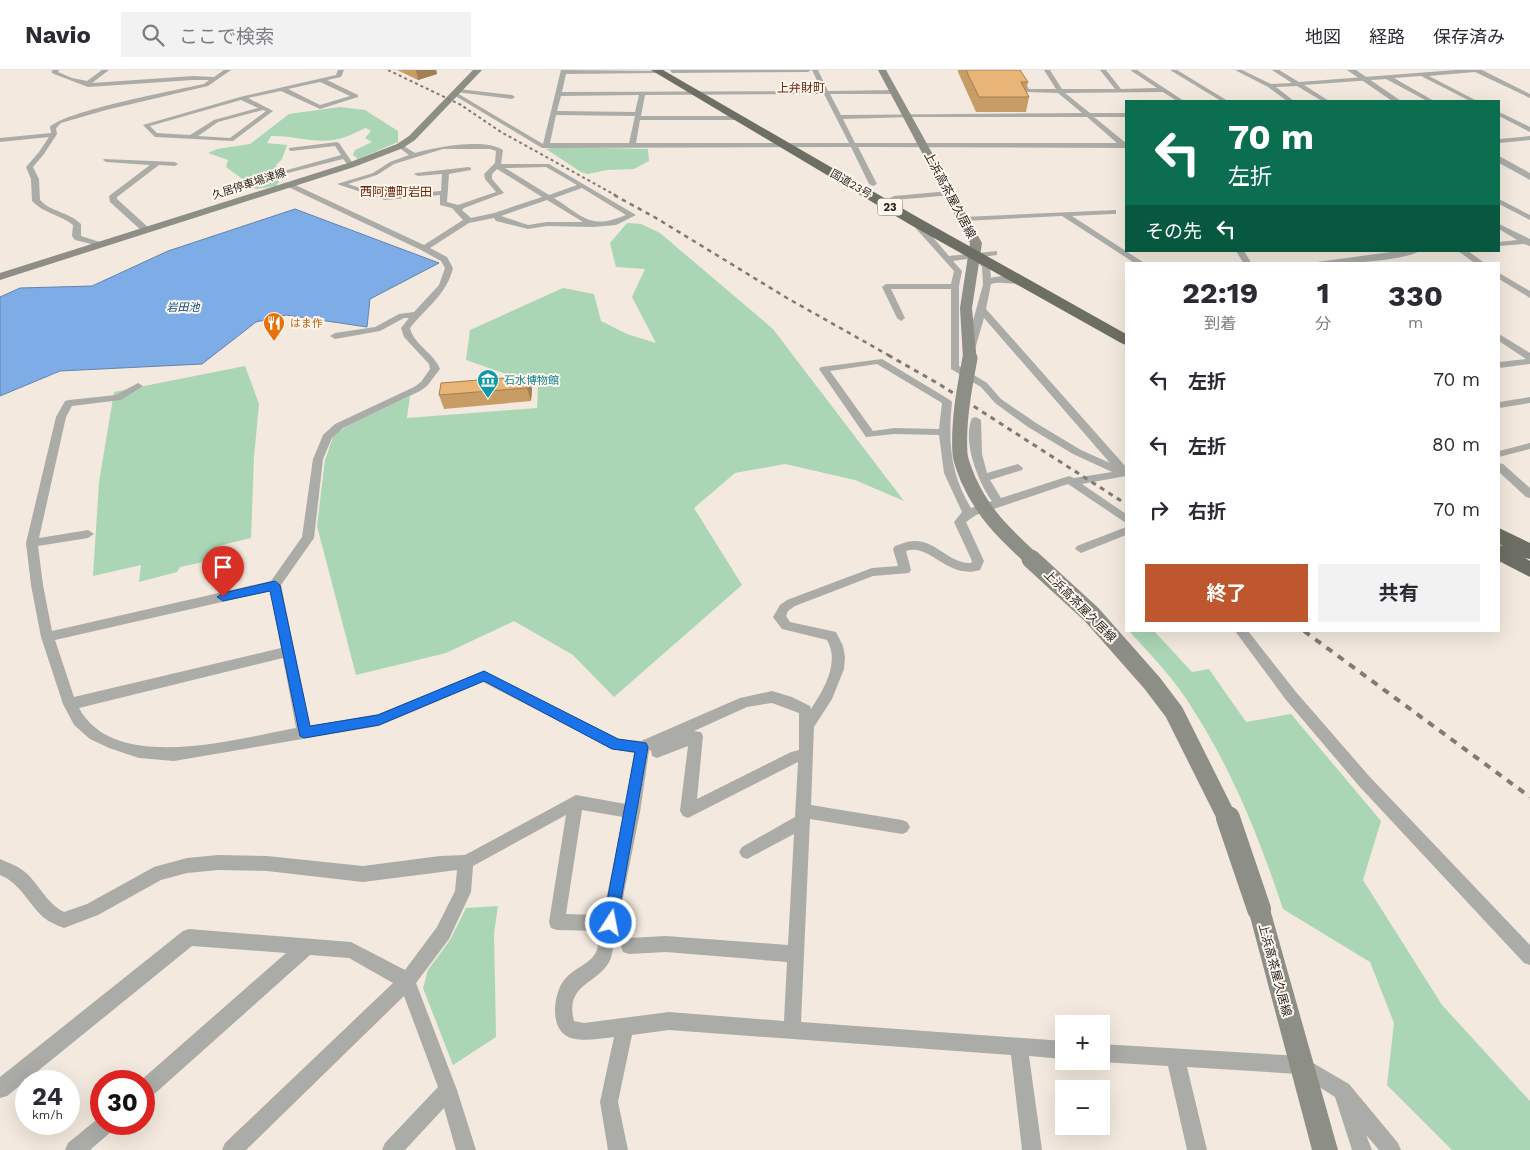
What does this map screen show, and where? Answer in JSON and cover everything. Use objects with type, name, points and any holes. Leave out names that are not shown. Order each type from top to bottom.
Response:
[{"type":"highway","name":"国道23号","points":[[657,70],[914,221],[976,249],[994,253],[1125,326]]},
{"type":"highway","name":"国道23号","points":[[671,70],[873,184],[976,249],[1021,280],[1125,339]]},
{"type":"highway","points":[[1500,536],[1530,552]]},
{"type":"highway","points":[[1500,553],[1530,570]]},
{"type":"main road","name":"久居停車場津線","points":[[0,277],[288,185],[348,160],[400,146],[412,138],[478,70]]},
{"type":"main road","name":"上浜高茶屋久居線","points":[[882,70],[963,219],[976,249],[966,306],[966,328],[970,354],[961,409],[960,455],[964,470],[978,501],[991,519],[1016,545],[1092,615],[1152,683],[1174,712],[1230,823],[1259,909],[1300,1065],[1325,1150]]},
{"type":"street","points":[[56,70],[54,72],[71,80],[96,85],[193,78],[216,79]]},
{"type":"street","points":[[87,84],[106,70]]},
{"type":"street","points":[[100,245],[78,238],[76,236],[78,224],[68,217],[41,206],[36,201],[35,180],[29,167],[42,153],[52,135],[53,127],[60,122],[104,109],[206,86],[228,70]]},
{"type":"street","points":[[242,98],[270,111],[231,140],[156,135],[146,125],[242,98],[339,76],[341,70]]},
{"type":"street","points":[[546,146],[564,71],[657,70]]},
{"type":"street","points":[[671,70],[808,70]]},
{"type":"street","points":[[815,70],[873,184]]},
{"type":"street","points":[[1014,70],[1027,91],[1164,90]]},
{"type":"street","points":[[1047,70],[1060,91],[1125,145]]},
{"type":"street","points":[[1103,70],[1119,90]]},
{"type":"street","points":[[1133,70],[1180,100]]},
{"type":"street","points":[[1173,70],[1223,100]]},
{"type":"street","points":[[1238,70],[1270,86],[1290,100]]},
{"type":"street","points":[[1275,70],[1324,100]]},
{"type":"street","points":[[1374,70],[1429,100]]},
{"type":"street","points":[[1413,70],[1472,100]]},
{"type":"street","points":[[1270,86],[1477,70],[1530,96]]},
{"type":"street","points":[[1348,72],[1353,80]]},
{"type":"street","points":[[1348,72],[1363,79],[1395,100]]},
{"type":"street","points":[[282,89],[320,107],[356,96],[320,80]]},
{"type":"street","points":[[558,94],[894,92]]},
{"type":"street","points":[[457,93],[512,97]]},
{"type":"street","points":[[457,93],[542,146],[854,144],[1125,146]]},
{"type":"street","points":[[632,146],[642,94]]},
{"type":"street","points":[[192,137],[216,121],[263,108]]},
{"type":"street","points":[[554,113],[738,118]]},
{"type":"street","points":[[839,117],[1125,115]]},
{"type":"street","points":[[1500,115],[1530,130]]},
{"type":"street","points":[[0,140],[52,135]]},
{"type":"street","points":[[1502,141],[1529,139]]},
{"type":"street","points":[[284,172],[348,160],[337,144],[291,149]]},
{"type":"street","points":[[400,146],[414,154]]},
{"type":"street","points":[[443,193],[385,198],[341,184],[375,174],[392,163],[414,154],[443,147],[490,147],[500,150],[497,166]]},
{"type":"street","points":[[106,160],[175,164]]},
{"type":"street","points":[[1500,160],[1530,177]]},
{"type":"street","points":[[146,230],[113,200],[114,196],[158,163]]},
{"type":"street","points":[[458,210],[461,206],[500,193],[488,177],[490,170],[497,166],[548,165],[632,215],[613,223],[593,225],[547,224],[528,228],[499,219],[496,215]]},
{"type":"street","points":[[497,166],[593,225]]},
{"type":"street","points":[[418,174],[469,169]]},
{"type":"street","points":[[446,172],[443,202],[455,206],[468,218],[467,221]]},
{"type":"street","points":[[47,637],[275,585],[308,538],[318,459],[330,433],[339,426],[417,389],[424,384],[434,369],[433,363],[407,335],[405,328],[446,282],[448,263],[424,248],[288,185]]},
{"type":"street","points":[[424,248],[467,221],[496,215],[582,186]]},
{"type":"street","points":[[894,198],[949,193]]},
{"type":"street","points":[[1500,202],[1530,218]]},
{"type":"street","points":[[963,219],[1113,212]]},
{"type":"street","points":[[1064,214],[1139,262]]},
{"type":"street","points":[[914,221],[958,271],[955,286],[954,367],[984,385],[998,401],[1077,452],[1125,473]]},
{"type":"street","points":[[1500,227],[1528,242]]},
{"type":"street","points":[[1500,244],[1528,242]]},
{"type":"street","points":[[946,259],[976,249],[986,268],[982,310],[970,354]]},
{"type":"street","points":[[1464,252],[1479,262]]},
{"type":"street","points":[[1336,262],[1401,253]]},
{"type":"street","points":[[1373,258],[1378,262]]},
{"type":"street","points":[[1500,276],[1530,295]]},
{"type":"street","points":[[986,283],[997,279],[1021,280]]},
{"type":"street","points":[[901,318],[886,287],[955,286]]},
{"type":"street","points":[[982,310],[1125,472]]},
{"type":"street","points":[[335,336],[377,329],[402,316],[415,315]]},
{"type":"street","points":[[1500,339],[1530,359]]},
{"type":"street","points":[[1500,365],[1530,359]]},
{"type":"street","points":[[943,432],[894,430],[870,435],[824,369],[879,361],[947,402],[943,432],[943,452],[955,491],[969,514]]},
{"type":"street","points":[[138,386],[118,398],[69,403],[61,417],[32,543],[37,585],[47,637],[70,704],[80,721],[96,735],[114,744],[139,752],[174,754],[192,752],[379,720],[484,676],[617,745],[649,750],[696,736],[688,811],[796,756],[806,756]]},
{"type":"street","points":[[1500,405],[1530,400]]},
{"type":"street","points":[[976,420],[975,434],[978,464],[983,478],[999,503]]},
{"type":"street","points":[[1500,454],[1530,446]]},
{"type":"street","points":[[1500,467],[1530,494]]},
{"type":"street","points":[[983,478],[1018,468]]},
{"type":"street","points":[[1073,482],[1125,473]]},
{"type":"street","points":[[808,726],[825,700],[840,656],[835,640],[831,636],[786,626],[779,617],[780,612],[792,603],[872,572],[905,570],[899,549],[914,545],[921,546],[964,569],[976,567],[978,561],[960,522],[969,514],[1068,480],[1125,518]]},
{"type":"street","points":[[1081,549],[1125,531]]},
{"type":"street","points":[[32,543],[88,534]]},
{"type":"street","points":[[275,585],[304,732]]},
{"type":"street","points":[[1242,632],[1291,696],[1358,774],[1530,956]]},
{"type":"street","points":[[70,704],[287,652]]},
{"type":"street","points":[[792,1031],[808,726],[805,710],[772,697],[745,702],[649,750],[632,812],[603,958],[595,967],[576,979],[566,990],[563,1002],[564,1022],[569,1029],[584,1032],[669,1021],[792,1031],[1055,1049]]},
{"type":"street","points":[[0,867],[22,878],[51,914],[64,920],[90,912],[136,882],[174,867],[262,863],[363,874],[445,862],[466,862],[576,802],[632,812]]},
{"type":"street","points":[[576,802],[556,922],[611,923]]},
{"type":"street","points":[[747,852],[802,817],[902,827]]},
{"type":"street","points":[[232,1150],[407,981],[444,933],[463,892],[466,862]]},
{"type":"street","points":[[0,1089],[189,936],[351,950],[407,981],[448,1090],[466,1150]]},
{"type":"street","points":[[629,946],[666,944],[795,954]]},
{"type":"street","points":[[155,1080],[306,947]]},
{"type":"street","points":[[618,1150],[609,1102],[625,1027]]},
{"type":"street","points":[[1019,1047],[1032,1150]]},
{"type":"street","points":[[1110,1053],[1300,1065],[1342,1091],[1392,1150]]},
{"type":"street","points":[[1175,1058],[1197,1150]]},
{"type":"street","points":[[392,1150],[448,1090]]},
{"type":"street","points":[[1342,1091],[1362,1150]]},
{"type":"street","points":[[76,1150],[93,1135]]},
{"type":"green space","points":[[340,107],[365,110],[398,131],[398,142],[358,159],[353,155],[355,150],[372,142],[365,138],[371,131],[366,128],[346,137],[325,141],[271,136],[267,143],[287,145],[282,159],[276,165],[279,182],[276,186],[256,189],[226,167],[228,160],[208,153],[217,149],[250,144],[289,114]]},
{"type":"green space","points":[[557,147],[648,149],[649,161],[634,169],[607,170],[588,174],[581,172],[546,149]]},
{"type":"green space","points":[[627,223],[641,224],[660,233],[773,329],[904,501],[855,480],[785,464],[735,473],[694,508],[742,585],[614,697],[573,655],[514,621],[446,653],[356,675],[317,526],[325,460],[333,437],[347,426],[410,396],[407,418],[537,408],[538,385],[466,360],[470,330],[563,288],[594,294],[601,321],[627,334],[656,343],[632,297],[645,269],[616,267],[610,243]]},
{"type":"green space","points":[[245,366],[259,404],[254,457],[251,538],[218,546],[217,559],[180,567],[177,572],[139,582],[141,565],[93,576],[99,482],[114,392]]},
{"type":"green space","points":[[1130,632],[1155,632],[1192,672],[1209,669],[1246,722],[1291,714],[1381,821],[1363,880],[1442,1005],[1530,1101],[1530,1150],[1452,1150],[1387,1085],[1394,1023],[1370,962],[1283,909],[1265,858],[1233,782],[1208,734],[1187,700],[1164,670]]},
{"type":"green space","points":[[498,906],[494,933],[496,1037],[453,1065],[423,988],[428,970],[450,940],[466,908]]},
{"type":"water","name":"岩田池","points":[[295,209],[439,263],[370,299],[367,327],[286,315],[256,322],[202,364],[60,371],[0,396],[0,297],[20,288],[92,286],[168,251]]},
{"type":"building","points":[[966,70],[1020,70],[1028,82],[1021,82],[1029,97],[979,97]]},
{"type":"building","points":[[529,376],[527,388],[439,395],[441,383]]},
{"type":"railway","points":[[388,70],[461,105],[501,132],[617,196]]},
{"type":"railway","points":[[614,195],[656,218],[787,298],[890,356]]},
{"type":"railway","points":[[888,355],[939,384],[1125,503]]},
{"type":"railway","points":[[1305,632],[1530,797]]},
{"type":"place","name":"はま作","points":[[274,342]]},
{"type":"place","name":"石水博物館","points":[[488,399]]},
{"type":"district","name":"上弁財町","points":[[801,88]]},
{"type":"district","name":"西阿漕町岩田","points":[[396,192]]},
{"type":"route","points":[[223,597],[275,585],[304,732],[379,720],[484,676],[617,745],[642,747],[611,923]]}]
